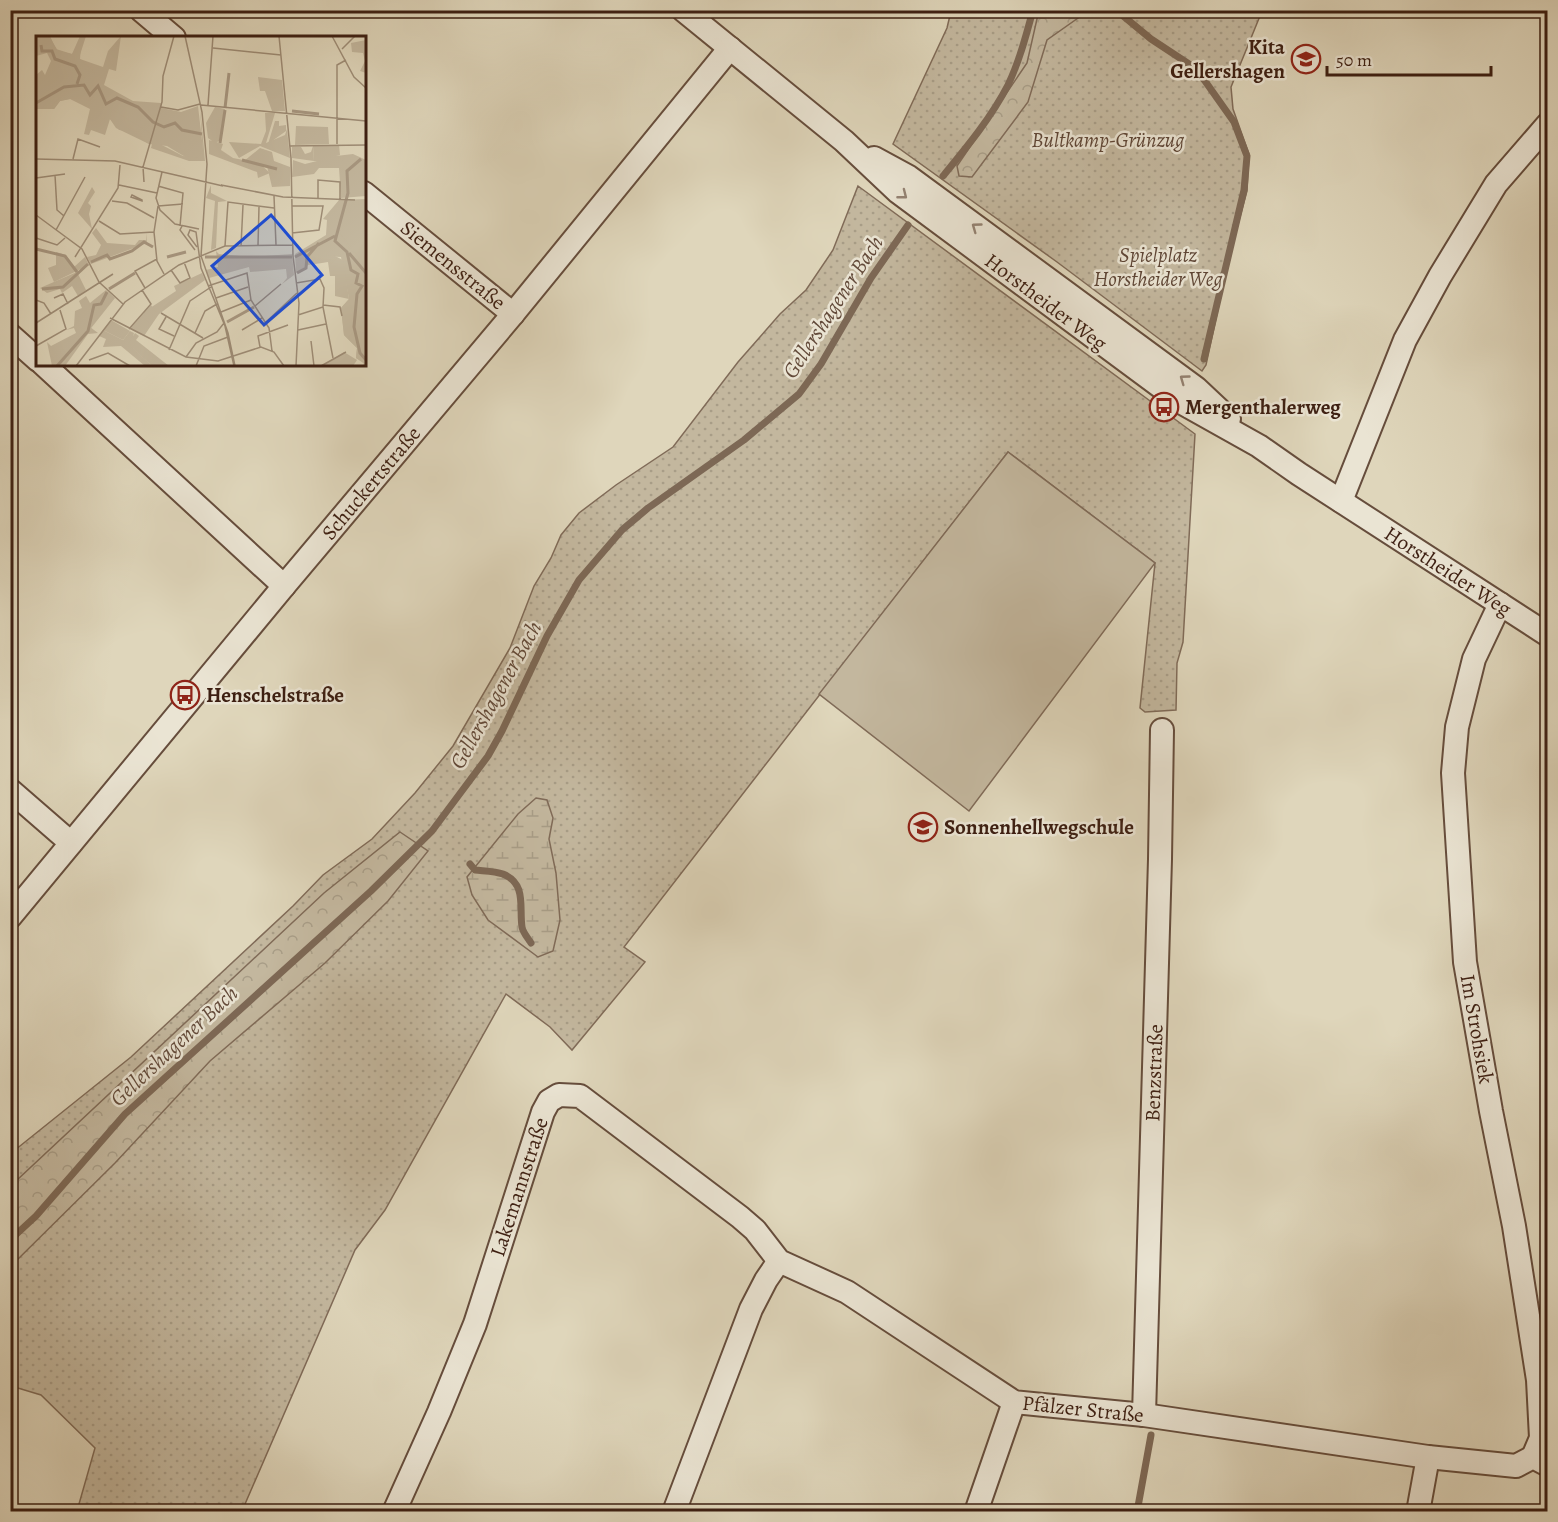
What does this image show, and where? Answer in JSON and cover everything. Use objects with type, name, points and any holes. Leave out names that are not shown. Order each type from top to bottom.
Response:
[{"type":"street","points":[[141,10],[172,36]]},
{"type":"street","name":"Horstheider Weg","points":[[683,10],[844,141],[909,177],[1196,388],[1259,446],[1548,635]]},
{"type":"street","name":"Schuckertstraße","points":[[10,917],[284,586],[513,315],[730,48]]},
{"type":"street","points":[[1341,501],[1406,340],[1440,276],[1496,184],[1548,124]]},
{"type":"street","name":"Siemensstraße","points":[[366,195],[513,315]]},
{"type":"street","points":[[10,335],[36,358]]},
{"type":"street","points":[[44,366],[284,586]]},
{"type":"street","name":"Im Strohsiek","points":[[1500,604],[1474,659],[1456,727],[1453,773],[1465,962],[1514,1226],[1538,1380],[1540,1461]]},
{"type":"street","name":"Benzstraße","points":[[1144,1415],[1162,730]]},
{"type":"street","points":[[10,790],[71,843]]},
{"type":"street","name":"Lakemannstraße","points":[[394,1512],[475,1324],[543,1112],[549,1101],[559,1095],[580,1096],[740,1217],[755,1230],[780,1261]]},
{"type":"street","points":[[674,1512],[751,1309],[766,1280],[780,1261]]},
{"type":"street","name":"Pfälzer Straße","points":[[780,1261],[847,1292],[1014,1402],[1144,1415],[1428,1456],[1516,1466],[1540,1461]]},
{"type":"street","points":[[976,1512],[1014,1402]]},
{"type":"street","points":[[1418,1512],[1428,1456]]},
{"type":"green space","points":[[1039,10],[1088,11],[1047,40],[1028,102],[972,177],[959,176],[957,166],[1027,63]]},
{"type":"green space","name":"Bultkamp-Grünzug","points":[[951,11],[1262,11],[1231,87],[1233,109],[1249,154],[1247,191],[1229,258],[1206,365],[1202,371],[1057,262],[893,144],[947,28]]},
{"type":"green space","points":[[858,186],[1195,434],[1183,642],[1177,663],[1176,710],[1145,712],[1140,708],[1155,563],[1008,452],[624,947],[645,962],[572,1050],[550,1027],[506,994],[385,1210],[355,1250],[242,1511],[77,1511],[95,1448],[41,1395],[11,1386],[10,1154],[131,1057],[293,906],[323,875],[372,839],[415,793],[453,746],[510,648],[534,586],[551,558],[561,535],[579,513],[673,447],[738,362],[780,314],[806,290],[833,250]]},
{"type":"green space","points":[[1008,452],[1155,563],[969,811],[819,694]]},
{"type":"green space","points":[[536,798],[547,800],[553,818],[549,839],[556,873],[560,920],[553,951],[538,957],[488,920],[472,895],[467,877],[518,814]]},
{"type":"green space","points":[[400,832],[428,851],[388,901],[325,963],[210,1061],[115,1163],[11,1266],[11,1188],[16,1181],[324,893]]},
{"type":"waterway","name":"Gellershagener Bach","points":[[943,176],[986,121],[1008,85],[1019,58],[1033,10]]},
{"type":"waterway","points":[[1116,10],[1151,39],[1192,66],[1234,122],[1247,156],[1244,190],[1204,359]]},
{"type":"waterway","name":"Gellershagener Bach","points":[[10,1240],[36,1216],[125,1114],[371,891],[432,831],[488,756],[547,636],[579,580],[622,530],[648,508],[744,440],[799,394],[821,364],[871,278],[908,225]]},
{"type":"waterway","points":[[470,864],[475,870],[503,874],[516,884],[519,890],[524,933],[531,943]]},
{"type":"waterway","points":[[1137,1512],[1151,1435]]},
{"type":"place","name":"Kita Gellershagen","points":[[1306,59]]},
{"type":"place","name":"Mergenthalerweg","points":[[1164,407]]},
{"type":"place","name":"Henschelstraße","points":[[185,695]]},
{"type":"place","name":"Sonnenhellwegschule","points":[[923,827]]},
{"type":"park label","name":"Spielplatz Horstheider Weg","points":[[1158,267]]}]
